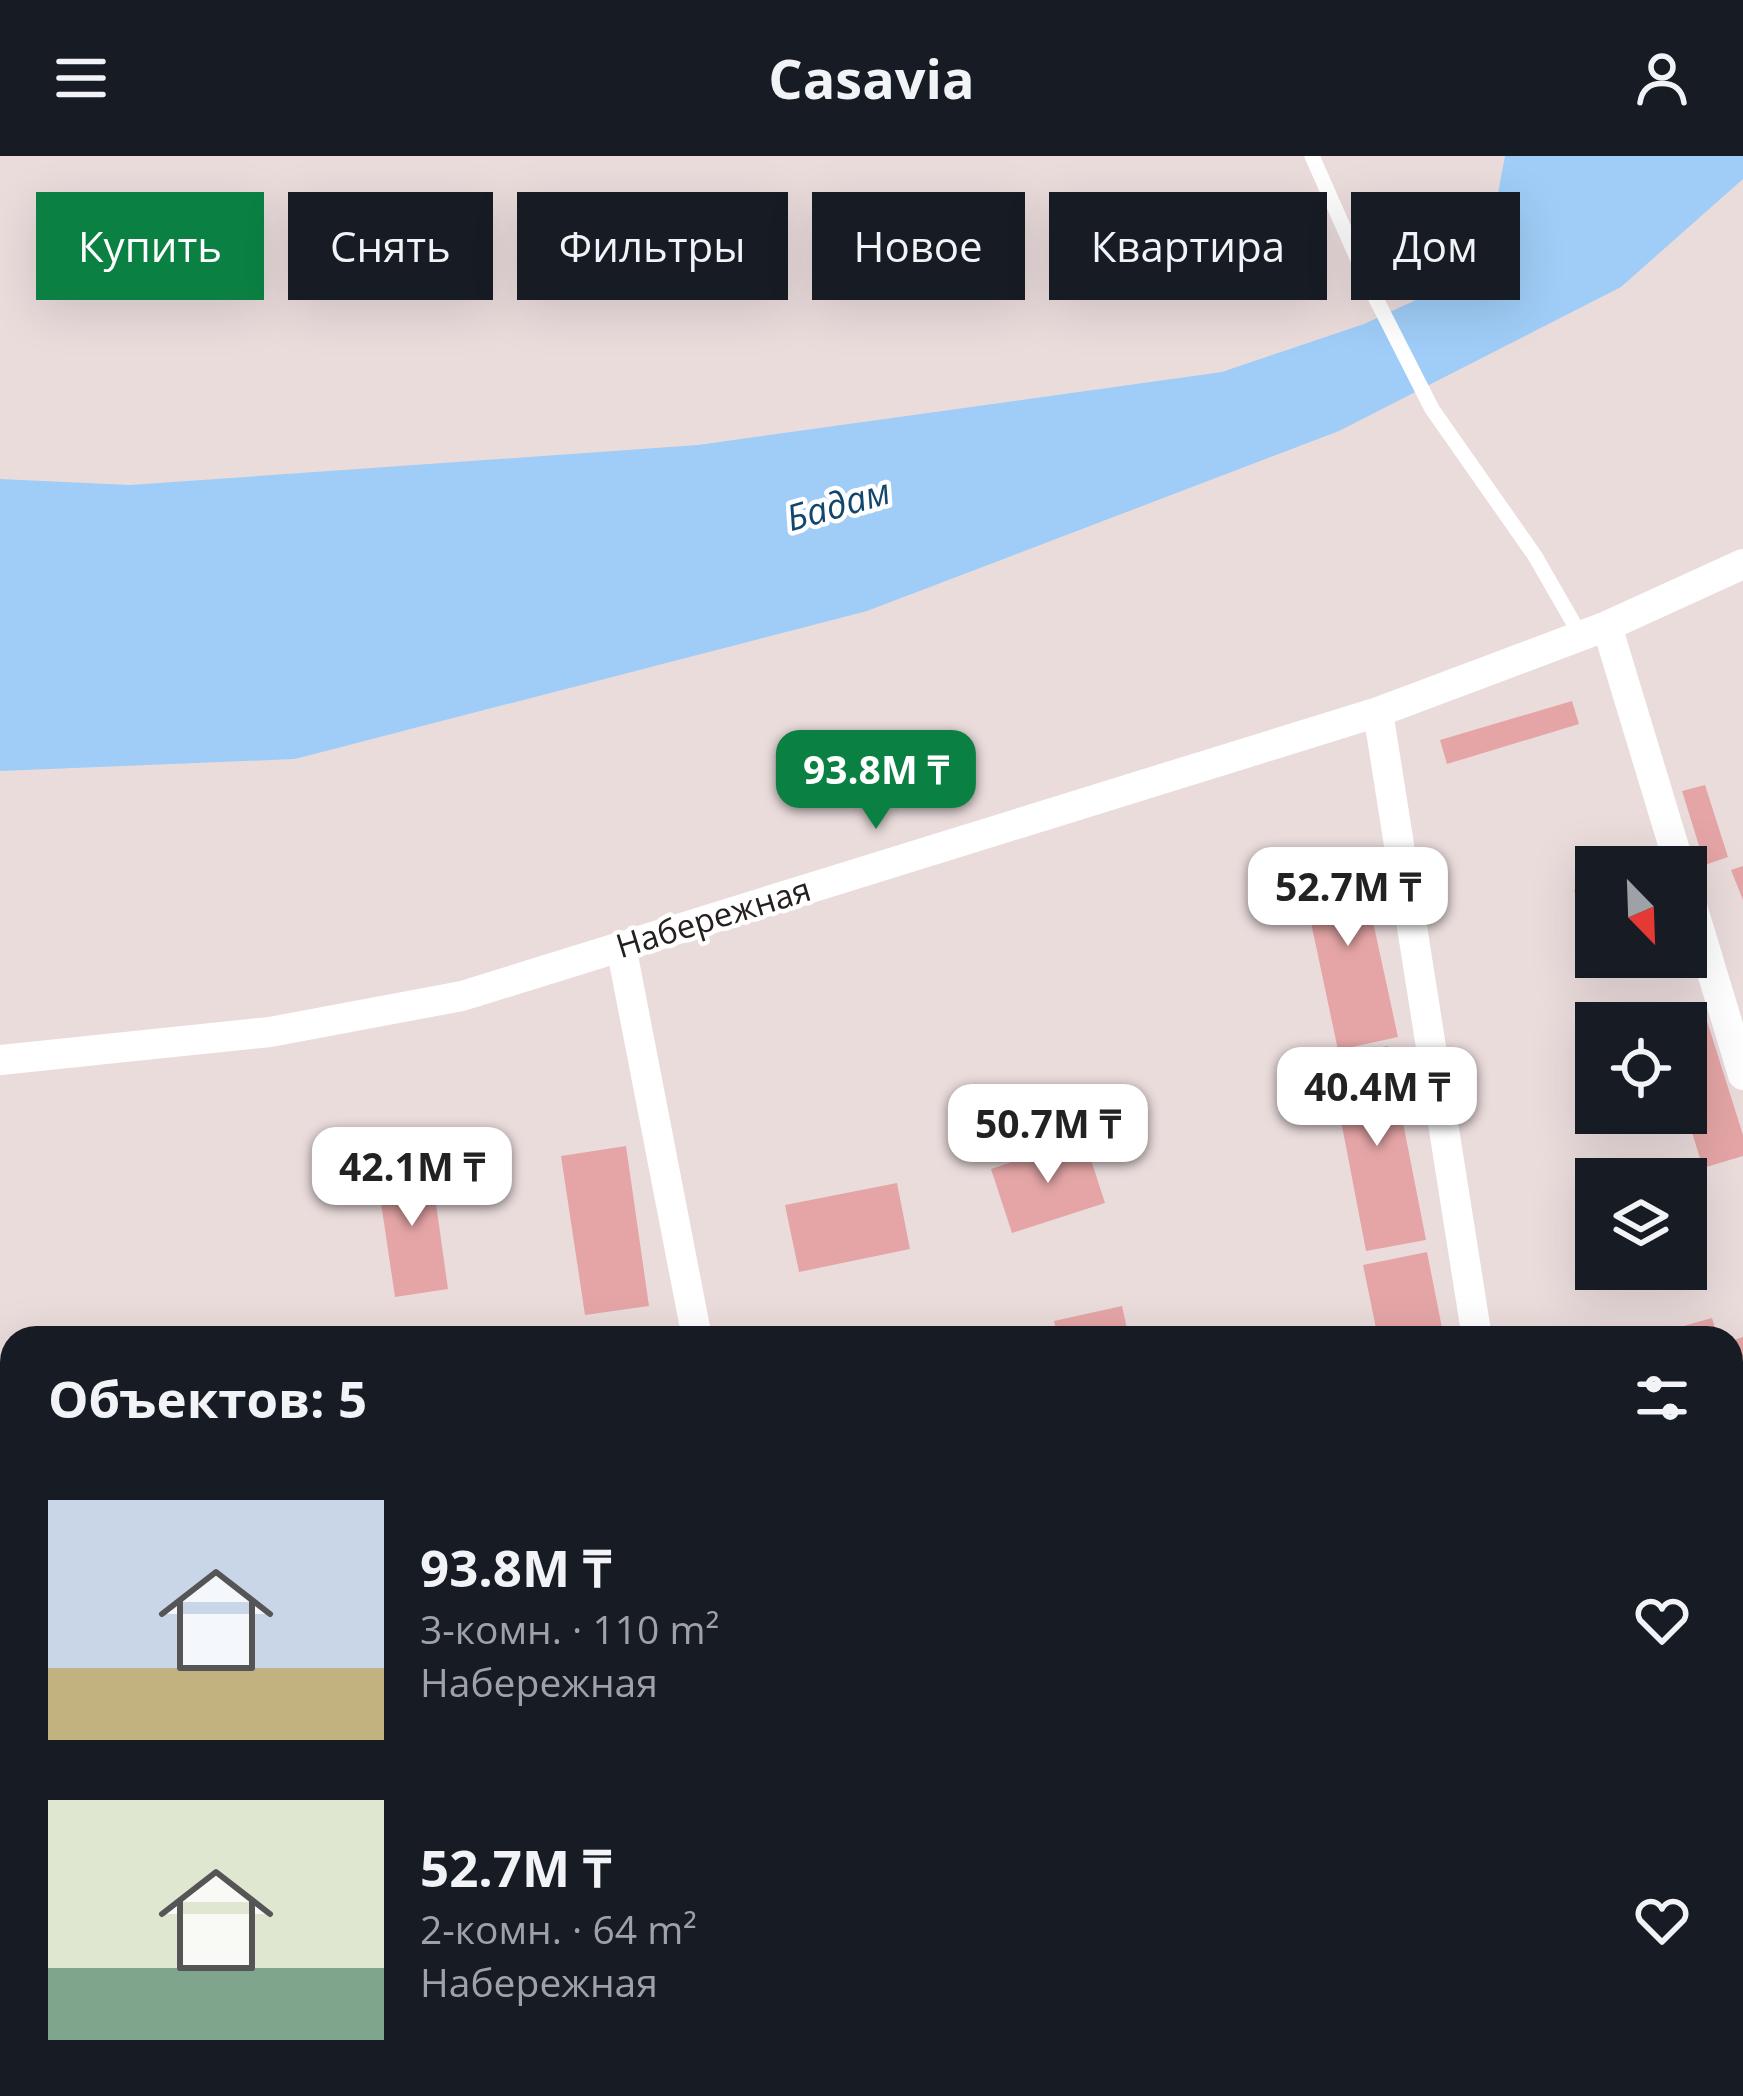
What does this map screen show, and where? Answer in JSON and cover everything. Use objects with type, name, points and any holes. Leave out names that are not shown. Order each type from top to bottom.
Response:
[{"type":"street","name":"Набережная","points":[[0,1060],[270,1032],[462,996],[1378,712],[1594,631],[1743,564]]},
{"type":"street","points":[[1594,631],[1672,846]]},
{"type":"street","points":[[1378,712],[1475,1326]]},
{"type":"street","points":[[621,946],[695,1326]]},
{"type":"street","points":[[1707,956],[1743,1075]]},
{"type":"lane","points":[[1312,156],[1369,285],[1432,409],[1594,631]]},
{"type":"water","name":"Бадам","points":[[1505,156],[1743,156],[1743,179],[1621,287],[1339,431],[867,611],[295,759],[0,771],[0,479],[130,485],[698,445],[1222,372],[1364,324],[1416,300],[1520,300],[1520,192],[1498,192]]},
{"type":"building","points":[[1572,701],[1579,724],[1447,764],[1440,740]]},
{"type":"building","points":[[1705,785],[1728,857],[1707,864],[1707,846],[1699,846],[1682,791]]},
{"type":"building","points":[[1357,848],[1398,1037],[1338,1050],[1298,861]]},
{"type":"building","points":[[1743,866],[1743,900],[1731,870]]},
{"type":"building","points":[[1707,1021],[1743,1135],[1743,1156],[1707,1167],[1707,1158],[1700,1158],[1692,1134],[1707,1134]]},
{"type":"building","points":[[1388,1046],[1426,1240],[1366,1251],[1329,1058]]},
{"type":"building","points":[[1084,1138],[1105,1203],[1012,1233],[991,1169]]},
{"type":"building","points":[[626,1146],[649,1306],[585,1315],[561,1156]]},
{"type":"building","points":[[430,1161],[448,1289],[395,1297],[376,1169]]},
{"type":"building","points":[[897,1183],[910,1249],[799,1272],[785,1205]]},
{"type":"building","points":[[1427,1252],[1442,1326],[1376,1326],[1363,1265]]},
{"type":"building","points":[[1122,1306],[1126,1326],[1055,1326],[1054,1321]]},
{"type":"building","points":[[1712,1318],[1714,1326],[1683,1326]]}]
